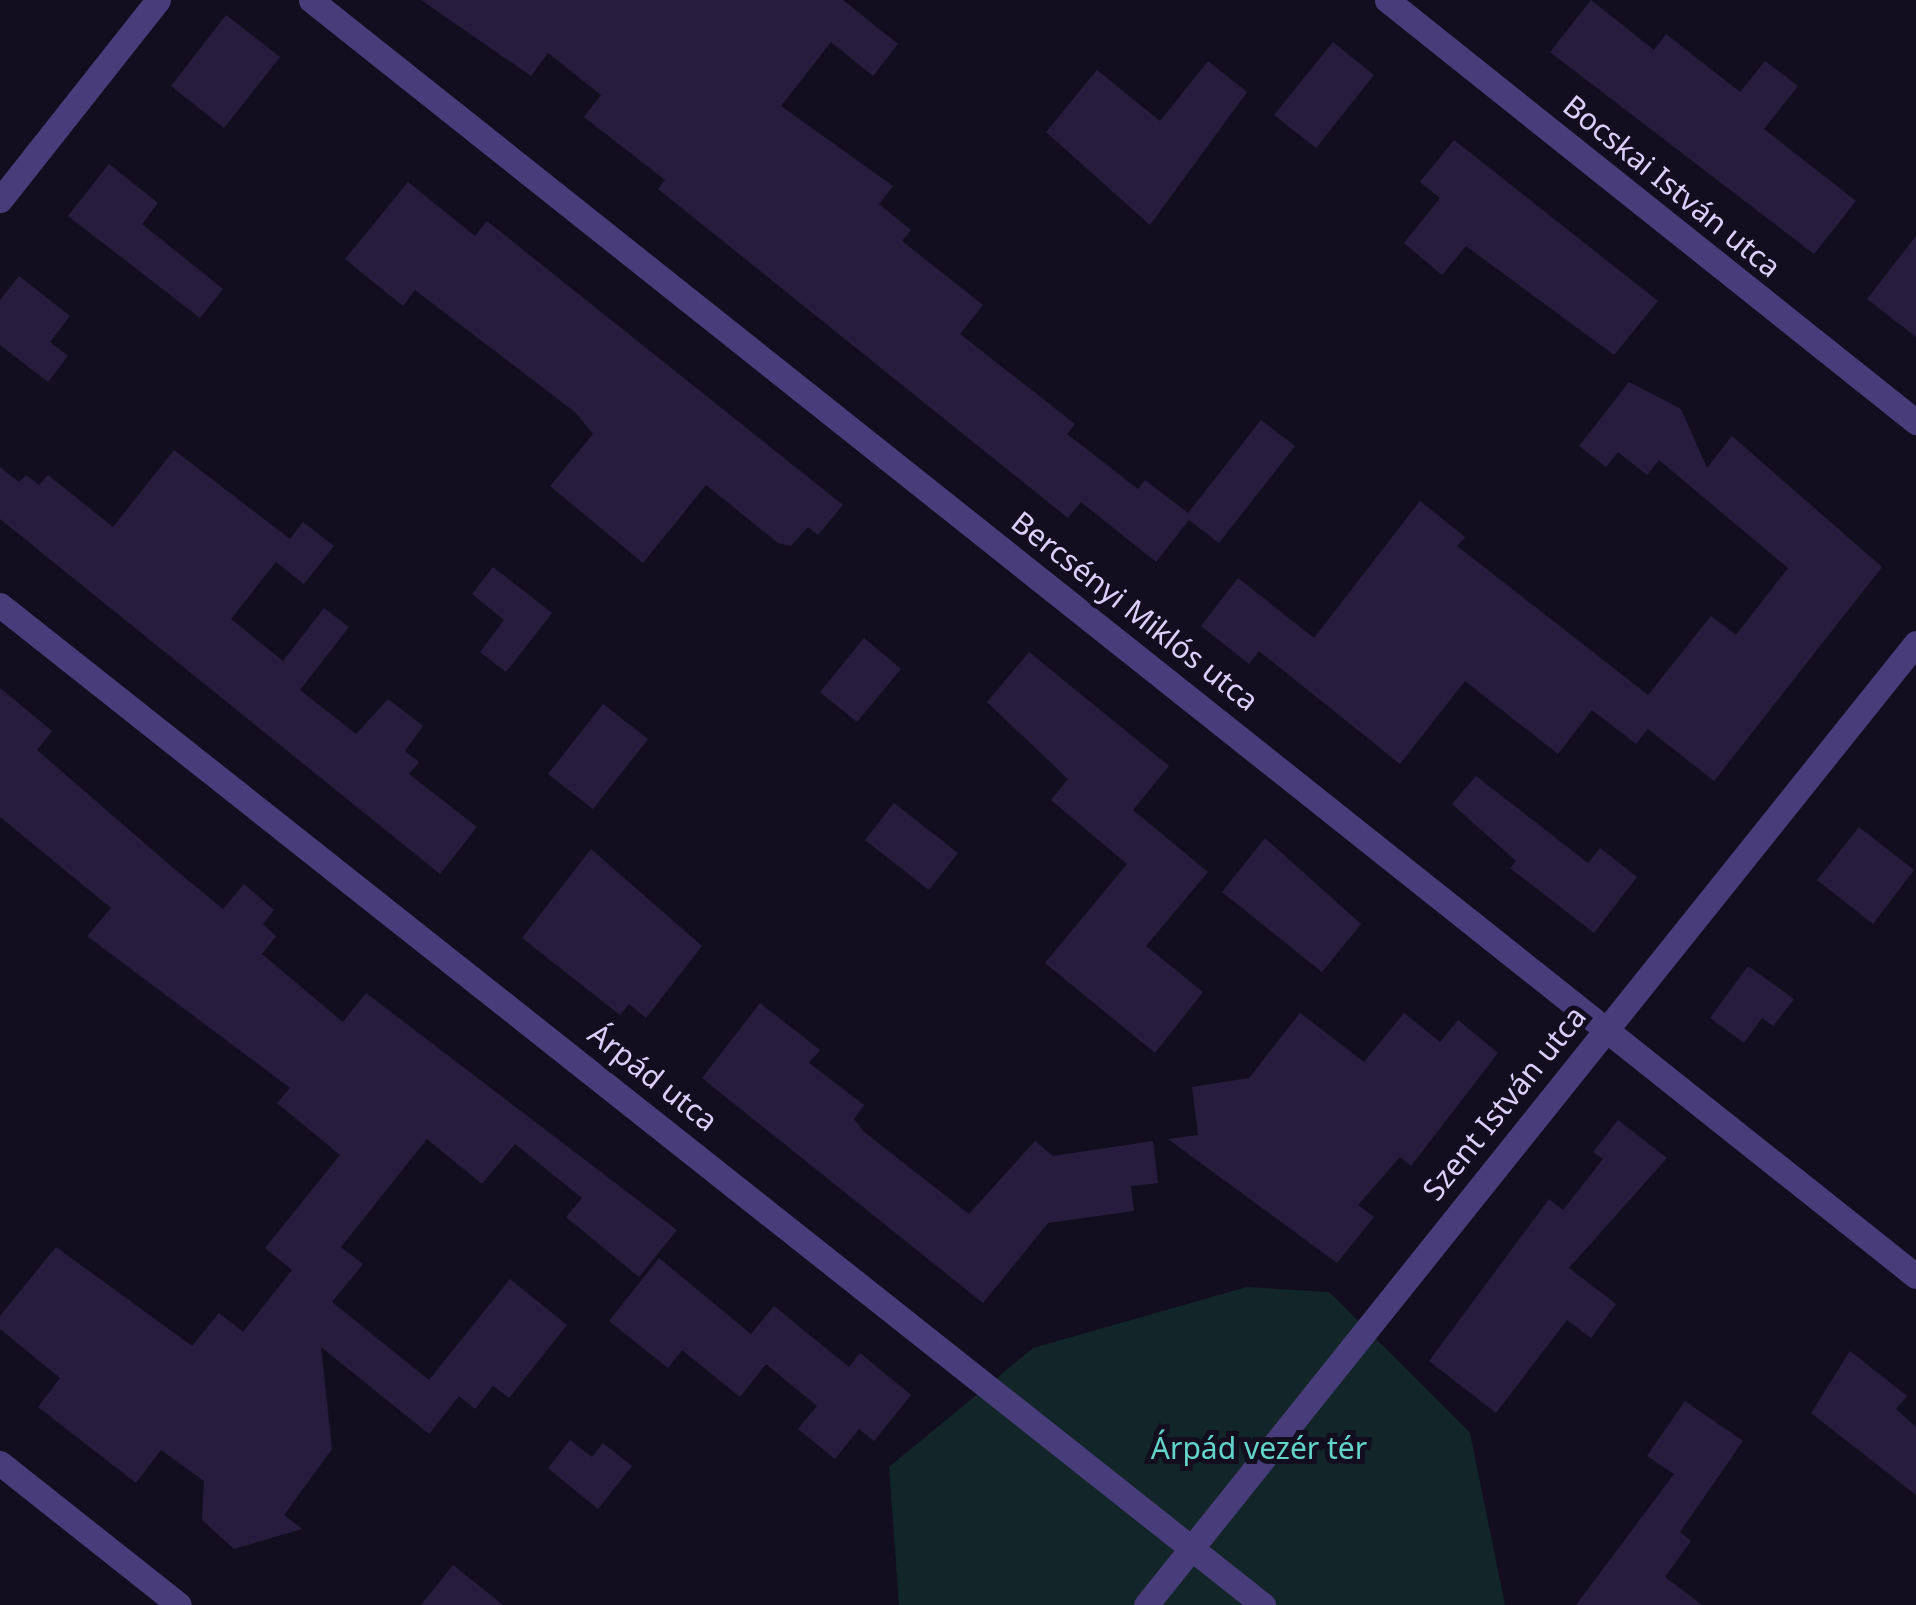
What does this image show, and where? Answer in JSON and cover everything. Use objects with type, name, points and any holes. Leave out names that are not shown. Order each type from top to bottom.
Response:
[{"type":"street","points":[[0,200],[158,0]]},
{"type":"street","name":"Bercsényi Miklós utca","points":[[311,0],[1607,1026],[1916,1276]]},
{"type":"street","name":"Bocskai István utca","points":[[1387,0],[1916,422]]},
{"type":"street","name":"Árpád utca","points":[[0,605],[1263,1605]]},
{"type":"street","name":"Szent István utca","points":[[1146,1605],[1916,643]]},
{"type":"street","points":[[0,1464],[179,1605]]},
{"type":"green space","name":"Árpád vezér tér","points":[[1247,1287],[1329,1292],[1470,1433],[1505,1605],[899,1605],[889,1467],[1033,1348]]},
{"type":"building","points":[[421,0],[843,0],[898,44],[873,76],[831,42],[781,106],[893,186],[879,204],[911,230],[902,241],[983,305],[960,334],[1075,424],[1067,434],[1138,489],[1145,480],[1188,513],[1261,420],[1295,446],[1219,543],[1189,520],[1156,562],[1081,502],[1068,518],[658,189],[665,180],[584,117],[601,95],[548,53],[531,76]]},
{"type":"building","points":[[1591,0],[1654,50],[1666,34],[1740,92],[1765,61],[1798,86],[1764,129],[1856,201],[1814,254],[1550,52]]},
{"type":"building","points":[[226,15],[280,57],[224,128],[171,86]]},
{"type":"building","points":[[1333,42],[1374,75],[1316,148],[1274,115]]},
{"type":"building","points":[[1208,61],[1247,92],[1150,225],[1046,132],[1097,70],[1160,121]]},
{"type":"building","points":[[1454,140],[1658,301],[1614,355],[1466,246],[1442,275],[1404,243],[1440,198],[1420,182]]},
{"type":"building","points":[[109,164],[158,203],[142,224],[223,289],[200,318],[68,216]]},
{"type":"building","points":[[408,182],[475,236],[487,221],[843,505],[818,535],[808,527],[791,546],[778,543],[706,485],[643,563],[550,486],[593,434],[576,413],[415,290],[403,306],[345,259]]},
{"type":"building","points":[[1916,236],[1916,337],[1867,299]]},
{"type":"building","points":[[19,276],[70,316],[50,342],[68,356],[48,382],[0,345],[0,300]]},
{"type":"building","points":[[1629,382],[1681,409],[1707,468],[1732,436],[1882,567],[1714,781],[1648,729],[1636,744],[1592,710],[1558,754],[1465,681],[1400,764],[1259,651],[1249,664],[1201,626],[1238,578],[1314,638],[1420,501],[1465,537],[1457,546],[1648,695],[1711,616],[1736,635],[1788,568],[1659,460],[1647,475],[1618,452],[1606,467],[1579,446]]},
{"type":"building","points":[[174,450],[290,539],[303,522],[334,546],[304,584],[276,562],[231,619],[283,661],[324,608],[349,627],[300,690],[356,734],[388,699],[423,726],[405,751],[419,762],[409,774],[477,827],[440,874],[0,519],[0,467],[19,482],[26,475],[39,485],[48,475],[113,527]]},
{"type":"building","points":[[493,567],[552,613],[506,672],[480,652],[504,620],[472,594]]},
{"type":"building","points":[[864,638],[901,669],[857,722],[820,692]]},
{"type":"building","points":[[1029,652],[1169,766],[1133,810],[1208,872],[1146,946],[1203,992],[1155,1053],[1045,963],[1127,864],[1051,800],[1068,779],[987,702]]},
{"type":"building","points":[[0,688],[52,731],[37,750],[223,909],[244,884],[274,910],[263,924],[276,936],[262,954],[343,1022],[366,993],[677,1230],[639,1277],[566,1217],[582,1198],[515,1144],[482,1184],[427,1139],[341,1247],[363,1264],[332,1302],[429,1380],[510,1279],[567,1325],[509,1398],[493,1386],[475,1409],[459,1396],[429,1434],[321,1347],[332,1449],[284,1515],[302,1529],[234,1549],[202,1520],[204,1481],[161,1450],[136,1483],[38,1407],[60,1378],[0,1329],[0,1316],[56,1247],[192,1346],[219,1313],[243,1332],[292,1270],[265,1248],[340,1155],[277,1103],[290,1088],[87,936],[111,908],[0,817]]},
{"type":"building","points":[[603,704],[648,739],[593,809],[548,774]]},
{"type":"building","points":[[1476,776],[1588,863],[1600,848],[1637,877],[1594,933],[1510,868],[1516,861],[1452,804]]},
{"type":"building","points":[[894,803],[958,853],[929,890],[865,840]]},
{"type":"building","points":[[1859,827],[1914,870],[1873,924],[1817,880]]},
{"type":"building","points":[[1265,838],[1361,924],[1322,972],[1222,892]]},
{"type":"building","points":[[591,849],[702,946],[646,1018],[629,1004],[620,1015],[522,938]]},
{"type":"building","points":[[1748,966],[1794,999],[1773,1026],[1762,1018],[1744,1043],[1710,1018]]},
{"type":"building","points":[[760,1003],[820,1050],[809,1063],[864,1105],[854,1119],[864,1132],[969,1214],[1035,1141],[1053,1156],[1153,1141],[1158,1183],[1131,1186],[1134,1211],[1048,1223],[983,1303],[702,1078]]},
{"type":"building","points":[[1300,1013],[1364,1062],[1404,1013],[1440,1042],[1458,1020],[1498,1053],[1411,1166],[1400,1157],[1358,1205],[1374,1217],[1337,1263],[1168,1139],[1198,1135],[1192,1087],[1249,1078]]},
{"type":"building","points":[[1618,1120],[1667,1158],[1569,1268],[1616,1304],[1591,1338],[1567,1320],[1496,1413],[1429,1361],[1549,1199],[1563,1210],[1603,1159],[1593,1152]]},
{"type":"building","points":[[659,1258],[751,1334],[774,1306],[849,1367],[860,1353],[911,1395],[874,1441],[859,1429],[835,1459],[798,1429],[817,1406],[766,1364],[740,1397],[682,1350],[668,1368],[609,1321]]},
{"type":"building","points":[[1850,1351],[1907,1396],[1896,1409],[1916,1427],[1916,1495],[1811,1413]]},
{"type":"building","points":[[1685,1401],[1743,1441],[1680,1532],[1691,1541],[1665,1577],[1702,1605],[1576,1605],[1674,1474],[1647,1456]]},
{"type":"building","points":[[570,1440],[592,1457],[603,1443],[632,1466],[598,1509],[548,1468]]},
{"type":"building","points":[[453,1565],[503,1605],[421,1605]]}]
